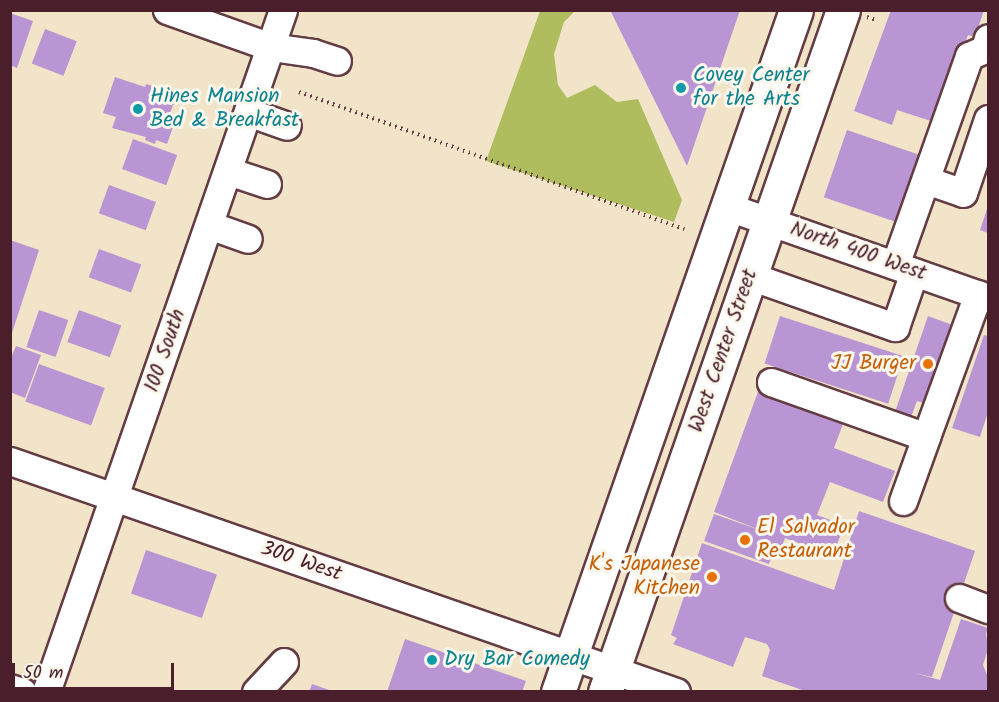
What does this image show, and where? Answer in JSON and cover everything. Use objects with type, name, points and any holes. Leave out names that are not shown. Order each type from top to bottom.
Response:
[{"type":"main road","name":"West Center Street","points":[[595,669],[728,207],[796,10]]},
{"type":"main road","name":"West Center Street","points":[[558,692],[595,669],[750,276],[843,10]]},
{"type":"street","points":[[167,10],[271,46],[313,52],[337,61]]},
{"type":"street","name":"100 South","points":[[46,692],[283,10]]},
{"type":"street","points":[[750,276],[895,327],[905,268],[926,180],[969,56],[985,49],[988,38]]},
{"type":"street","points":[[248,112],[287,126]]},
{"type":"street","points":[[926,180],[963,193],[988,119]]},
{"type":"street","points":[[228,171],[267,184]]},
{"type":"street","name":"North 400 West","points":[[728,207],[983,296]]},
{"type":"street","points":[[209,225],[248,239]]},
{"type":"street","points":[[903,501],[926,437],[983,296]]},
{"type":"street","points":[[771,382],[926,437]]},
{"type":"street","name":"300 West","points":[[10,461],[595,669],[676,692]]},
{"type":"street","points":[[959,598],[988,609]]},
{"type":"street","points":[[256,692],[284,662]]},
{"type":"street","points":[[10,688],[22,692]]},
{"type":"path","points":[[299,92],[684,229]]},
{"type":"green space","points":[[540,11],[575,11],[564,22],[554,54],[558,85],[567,98],[595,85],[617,102],[638,99],[682,200],[674,222],[486,161]]},
{"type":"building","name":"Covey Center for the Arts","points":[[610,10],[740,10],[687,166]]},
{"type":"building","points":[[891,10],[984,10],[975,37],[968,35],[937,123],[897,110],[892,125],[854,111]]},
{"type":"building","points":[[10,13],[33,21],[17,68],[10,65]]},
{"type":"building","points":[[45,29],[77,41],[63,76],[32,64]]},
{"type":"building","name":"Hines Mansion Bed & Breakfast","points":[[115,77],[145,87],[146,84],[162,89],[161,92],[168,95],[174,92],[179,103],[173,105],[170,113],[181,117],[177,129],[173,127],[167,144],[156,140],[155,144],[145,140],[146,137],[112,128],[116,117],[103,113]]},
{"type":"building","points":[[847,130],[926,157],[903,224],[824,197]]},
{"type":"building","points":[[133,139],[177,155],[166,185],[122,169]]},
{"type":"building","points":[[109,185],[156,202],[146,230],[99,213]]},
{"type":"building","points":[[988,206],[988,233],[980,230]]},
{"type":"building","points":[[10,240],[39,250],[12,333],[10,332]]},
{"type":"building","points":[[99,249],[141,264],[131,293],[89,277]]},
{"type":"building","points":[[39,310],[68,320],[56,357],[26,347]]},
{"type":"building","points":[[79,310],[121,325],[110,357],[67,342]]},
{"type":"building","points":[[780,316],[904,356],[888,404],[765,364]]},
{"type":"building","name":"JJ Burger","points":[[928,316],[958,327],[931,405],[917,401],[911,417],[895,412]]},
{"type":"building","points":[[984,335],[988,336],[988,412],[980,437],[952,428]]},
{"type":"building","points":[[16,346],[41,355],[25,398],[10,392],[10,360]]},
{"type":"building","points":[[39,364],[105,388],[91,426],[25,402]]},
{"type":"building","points":[[759,389],[844,421],[834,448],[895,471],[883,502],[830,482],[817,515],[844,525],[833,556],[785,538],[780,552],[774,550],[769,564],[704,541],[714,514],[768,533],[714,512]]},
{"type":"building","points":[[859,511],[975,551],[932,677],[914,673],[940,680],[961,619],[988,628],[986,634],[988,649],[983,665],[988,677],[988,692],[808,692],[762,676],[770,650],[767,644],[745,637],[733,667],[673,644],[677,638],[671,635],[702,543],[834,590]]},
{"type":"building","points":[[146,550],[217,574],[202,618],[131,593]]},
{"type":"building","name":"Dry Bar Comedy","points":[[405,639],[526,681],[522,692],[387,692]]},
{"type":"building","points":[[312,684],[332,691],[332,692],[309,692]]},
{"type":"place","name":"Covey Center for the Arts","points":[[681,88]]},
{"type":"place","name":"Hines Mansion Bed & Breakfast","points":[[138,109]]},
{"type":"place","name":"JJ Burger","points":[[928,364]]},
{"type":"place","name":"El Salvador Restaurant","points":[[745,540]]},
{"type":"place","name":"K's Japanese Kitchen","points":[[712,577]]},
{"type":"place","name":"Dry Bar Comedy","points":[[432,660]]}]
